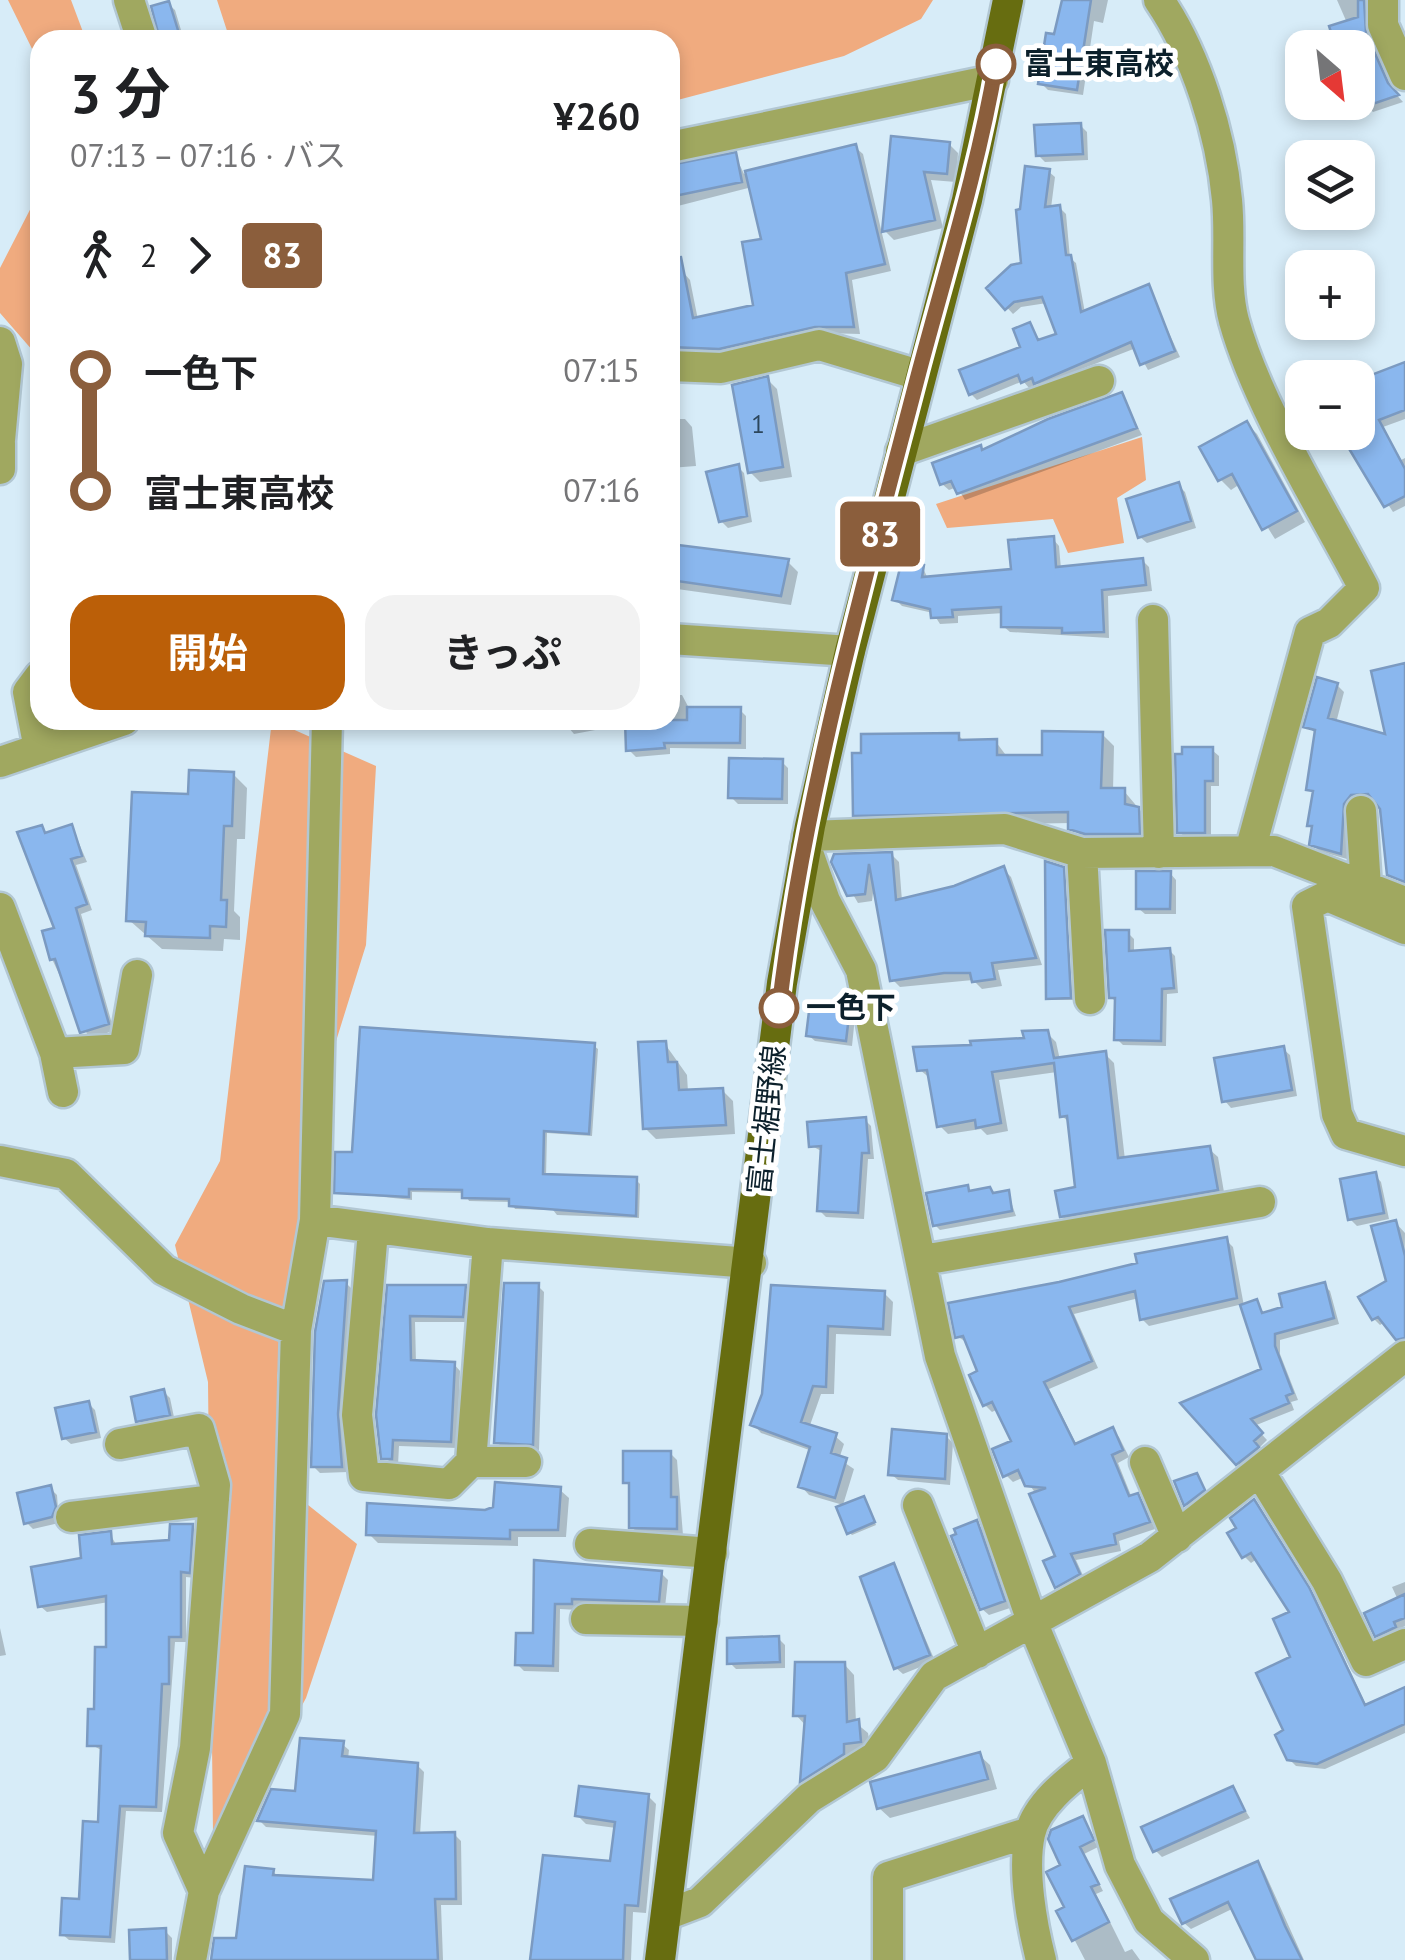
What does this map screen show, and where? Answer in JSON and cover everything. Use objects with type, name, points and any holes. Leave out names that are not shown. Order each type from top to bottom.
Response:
[{"type":"main road","name":"富士裾野線","points":[[660,1960],[782,983],[807,842],[918,375],[967,200],[1008,0]]},
{"type":"street","points":[[129,0],[139,30]]},
{"type":"street","points":[[1159,0],[1174,22],[1211,124],[1227,196],[1233,319],[1261,388],[1364,588],[1329,623],[1310,632],[1250,851]]},
{"type":"street","points":[[1383,0],[1383,24],[1405,76]]},
{"type":"street","points":[[680,145],[993,80]]},
{"type":"street","points":[[0,342],[7,364],[0,469]]},
{"type":"street","points":[[680,366],[721,368],[819,345],[918,375]]},
{"type":"street","points":[[901,450],[1100,381]]},
{"type":"street","points":[[1153,620],[1159,852]]},
{"type":"street","points":[[680,640],[850,651]]},
{"type":"street","points":[[35,730],[39,749]]},
{"type":"street","points":[[0,762],[95,730]]},
{"type":"street","points":[[191,1960],[204,1891],[285,1714],[296,1330],[315,1220],[327,730]]},
{"type":"street","points":[[1361,812],[1366,886]]},
{"type":"street","points":[[1194,1960],[1149,1920],[1120,1865],[1091,1763],[1034,1624],[940,1356],[861,970],[824,902],[807,842],[1005,829],[1082,853],[1274,851],[1405,902]]},
{"type":"street","points":[[1082,853],[1090,998]]},
{"type":"street","points":[[1405,929],[1327,896],[1307,906],[1337,1114],[1346,1134],[1405,1151]]},
{"type":"street","points":[[0,908],[55,1053],[63,1092]]},
{"type":"street","points":[[55,1053],[124,1049],[137,975]]},
{"type":"street","points":[[0,1161],[66,1174],[164,1270],[241,1309],[296,1330]]},
{"type":"street","points":[[923,1260],[1260,1202]]},
{"type":"street","points":[[315,1220],[372,1231],[488,1243],[750,1263]]},
{"type":"street","points":[[372,1231],[357,1415],[364,1476],[449,1484],[471,1462],[488,1243]]},
{"type":"street","points":[[666,1915],[700,1902],[809,1798],[875,1756],[934,1676],[1034,1624],[1177,1536],[1261,1474],[1405,1356]]},
{"type":"street","points":[[120,1444],[199,1430],[215,1485],[195,1748],[178,1833],[204,1891]]},
{"type":"street","points":[[471,1462],[526,1462]]},
{"type":"street","points":[[1146,1462],[1177,1536]]},
{"type":"street","points":[[1261,1474],[1327,1581],[1366,1660],[1405,1644]]},
{"type":"street","points":[[71,1517],[214,1500]]},
{"type":"street","points":[[918,1504],[977,1653]]},
{"type":"street","points":[[590,1544],[712,1554]]},
{"type":"street","points":[[586,1619],[703,1621]]},
{"type":"street","points":[[1041,1960],[1031,1920],[1030,1832],[1059,1788],[1091,1763]]},
{"type":"street","points":[[888,1960],[888,1878],[1030,1832]]},
{"type":"shaded area","points":[[8,0],[71,0],[82,30],[30,30],[30,45]]},
{"type":"shaded area","points":[[217,0],[933,0],[921,19],[844,56],[680,99],[680,30],[227,30]]},
{"type":"shaded area","points":[[30,210],[30,348],[0,313],[0,268]]},
{"type":"shaded area","points":[[1142,437],[1146,480],[1117,498],[1124,543],[1068,553],[1053,519],[947,528],[936,504]]},
{"type":"shaded area","points":[[271,730],[295,730],[376,766],[366,945],[318,1099],[277,1378],[278,1481],[357,1544],[306,1698],[218,1861],[213,1834],[208,1382],[175,1245],[220,1161]]},
{"type":"building","points":[[1062,0],[1091,0],[1077,90],[1038,84],[1046,33],[1054,34]]},
{"type":"building","points":[[1358,0],[1364,0],[1366,30],[1330,30],[1329,26],[1358,17]]},
{"type":"building","points":[[169,1],[178,30],[157,30],[151,6]]},
{"type":"building","points":[[1375,53],[1388,83],[1399,95],[1375,103]]},
{"type":"building","points":[[1081,123],[1083,154],[1036,156],[1034,125]]},
{"type":"building","points":[[891,136],[950,142],[947,174],[924,172],[935,220],[882,232]]},
{"type":"building","points":[[856,144],[885,264],[846,273],[854,327],[815,327],[719,349],[680,347],[680,257],[693,318],[753,305],[742,242],[761,239],[745,171]]},
{"type":"building","points":[[736,152],[742,182],[680,195],[680,163]]},
{"type":"building","points":[[1025,166],[1050,169],[1045,207],[1060,205],[1066,255],[1071,255],[1081,312],[1149,284],[1175,351],[1140,365],[1131,342],[1034,384],[1032,378],[1021,383],[1018,375],[969,395],[959,370],[1020,347],[1013,329],[1030,322],[1038,340],[1056,334],[1042,297],[1014,302],[1005,310],[986,288],[1011,265],[1021,263],[1016,210],[1020,209]]},
{"type":"building","points":[[1405,362],[1405,410],[1379,420],[1405,469],[1405,496],[1384,507],[1350,450],[1375,450],[1375,373]]},
{"type":"building","points":[[768,376],[783,467],[748,473],[732,385]]},
{"type":"building","points":[[1122,392],[1137,428],[957,494],[951,481],[940,485],[932,463],[981,445],[982,450],[1048,419]]},
{"type":"building","points":[[1247,421],[1297,511],[1262,530],[1232,474],[1218,481],[1199,447]]},
{"type":"building","points":[[739,464],[747,516],[719,522],[706,472]]},
{"type":"building","points":[[1179,482],[1191,521],[1138,538],[1126,499]]},
{"type":"building","points":[[1054,536],[1056,567],[1143,558],[1146,585],[1102,590],[1104,632],[1062,633],[1062,628],[1001,627],[1001,607],[952,610],[953,617],[931,618],[930,609],[892,600],[902,560],[924,565],[922,577],[1011,569],[1008,540]]},
{"type":"building","points":[[680,545],[789,559],[781,596],[680,581]]},
{"type":"building","points":[[1405,663],[1405,882],[1387,875],[1380,809],[1368,794],[1351,795],[1344,804],[1341,854],[1309,845],[1312,826],[1307,826],[1313,791],[1306,790],[1315,730],[1303,727],[1317,677],[1338,683],[1328,718],[1385,734],[1371,671]]},
{"type":"building","points":[[687,707],[741,707],[740,743],[664,743],[665,748],[626,751],[625,730],[680,730],[680,720],[687,720]]},
{"type":"building","points":[[1042,731],[1103,732],[1101,788],[1125,788],[1125,804],[1139,807],[1140,834],[1085,834],[1068,829],[1068,812],[853,816],[852,753],[861,753],[861,734],[959,733],[959,740],[997,739],[997,755],[1042,755]]},
{"type":"building","points":[[1182,747],[1213,747],[1213,781],[1205,781],[1205,833],[1177,833],[1175,754],[1182,754]]},
{"type":"building","points":[[729,758],[783,759],[782,799],[728,798]]},
{"type":"building","points":[[189,770],[234,772],[232,826],[224,826],[221,900],[227,900],[226,927],[210,926],[210,938],[145,936],[146,922],[126,921],[132,792],[188,794]]},
{"type":"building","points":[[72,824],[82,856],[71,859],[87,904],[76,908],[109,1024],[80,1033],[55,959],[50,960],[42,931],[54,928],[17,832],[42,825],[45,833]]},
{"type":"building","points":[[892,852],[896,900],[954,886],[1004,866],[1036,958],[992,963],[995,979],[972,982],[970,973],[944,973],[890,981],[869,864],[865,894],[847,896],[831,862],[834,854]]},
{"type":"building","points":[[1045,861],[1064,867],[1071,998],[1046,999]]},
{"type":"building","points":[[1136,871],[1171,871],[1170,909],[1136,909]]},
{"type":"building","points":[[1105,930],[1129,930],[1129,951],[1170,948],[1174,988],[1162,989],[1161,1041],[1114,1040],[1115,998],[1109,998]]},
{"type":"building","points":[[810,1003],[850,1008],[846,1041],[806,1036]]},
{"type":"building","points":[[360,1027],[595,1043],[589,1134],[544,1131],[543,1174],[637,1177],[636,1216],[509,1206],[509,1199],[462,1198],[462,1190],[409,1189],[409,1197],[334,1193],[335,1152],[352,1152]]},
{"type":"building","points":[[1048,1030],[1054,1058],[1106,1051],[1118,1158],[1210,1146],[1218,1190],[1060,1217],[1055,1191],[1075,1187],[1067,1116],[1060,1117],[1054,1063],[992,1072],[1001,1123],[976,1128],[975,1120],[937,1127],[927,1070],[917,1071],[913,1047],[971,1045],[970,1041],[1024,1038],[1022,1031]]},
{"type":"building","points":[[666,1041],[668,1062],[677,1062],[679,1090],[723,1088],[726,1125],[643,1129],[638,1042]]},
{"type":"building","points":[[1284,1046],[1292,1090],[1222,1102],[1214,1058]]},
{"type":"building","points":[[866,1117],[869,1153],[862,1153],[858,1213],[817,1211],[821,1146],[809,1147],[807,1122]]},
{"type":"building","points":[[1376,1172],[1384,1213],[1348,1220],[1340,1179]]},
{"type":"building","points":[[968,1185],[969,1191],[990,1187],[993,1193],[1009,1190],[1012,1211],[933,1226],[926,1193]]},
{"type":"building","points":[[1396,1220],[1405,1256],[1405,1338],[1396,1340],[1378,1317],[1372,1320],[1358,1297],[1386,1281],[1371,1226]]},
{"type":"building","points":[[1227,1237],[1237,1298],[1140,1320],[1135,1291],[1069,1307],[1092,1361],[1044,1382],[1075,1444],[1113,1427],[1123,1450],[1112,1455],[1129,1496],[1138,1493],[1150,1522],[1114,1534],[1116,1544],[1071,1554],[1080,1574],[1055,1588],[1043,1561],[1055,1556],[1029,1494],[1046,1488],[1025,1486],[1018,1470],[1003,1477],[992,1449],[1011,1441],[992,1402],[983,1406],[969,1375],[977,1371],[963,1336],[955,1338],[948,1303],[1059,1282],[1137,1263],[1135,1254]]},
{"type":"building","points":[[347,1280],[338,1414],[342,1467],[311,1467],[315,1332],[324,1281]]},
{"type":"building","points":[[1325,1282],[1334,1318],[1275,1334],[1275,1346],[1293,1393],[1286,1396],[1289,1403],[1251,1419],[1263,1433],[1254,1441],[1259,1447],[1236,1465],[1180,1403],[1261,1369],[1240,1305],[1257,1299],[1262,1313],[1282,1307],[1279,1294]]},
{"type":"building","points":[[504,1283],[539,1283],[533,1445],[494,1443]]},
{"type":"building","points":[[387,1285],[466,1285],[463,1317],[410,1316],[411,1360],[455,1362],[451,1442],[393,1440],[392,1459],[381,1459],[376,1415]]},
{"type":"building","points":[[771,1285],[885,1291],[883,1329],[828,1326],[826,1387],[813,1386],[801,1422],[837,1433],[831,1453],[847,1458],[835,1498],[798,1487],[810,1447],[750,1425],[762,1394]]},
{"type":"building","points":[[164,1389],[170,1415],[136,1422],[131,1397]]},
{"type":"building","points":[[89,1401],[96,1432],[62,1439],[55,1408]]},
{"type":"building","points":[[892,1429],[947,1434],[945,1479],[888,1475]]},
{"type":"building","points":[[623,1451],[671,1451],[671,1497],[677,1497],[677,1529],[629,1528],[629,1483],[623,1483]]},
{"type":"building","points":[[1197,1473],[1205,1490],[1184,1506],[1174,1481]]},
{"type":"building","points":[[495,1482],[561,1487],[558,1530],[510,1530],[510,1539],[366,1535],[367,1503],[485,1510],[493,1507]]},
{"type":"building","points":[[51,1485],[56,1507],[52,1517],[24,1524],[17,1493]]},
{"type":"building","points":[[864,1496],[875,1522],[847,1534],[836,1507]]},
{"type":"building","points":[[1254,1499],[1309,1587],[1365,1705],[1405,1687],[1405,1724],[1317,1764],[1287,1760],[1275,1735],[1283,1730],[1256,1673],[1290,1657],[1273,1619],[1289,1612],[1251,1553],[1242,1558],[1227,1533],[1236,1528],[1230,1518]]},
{"type":"building","points":[[977,1520],[1005,1601],[980,1610],[951,1536],[956,1534],[954,1529]]},
{"type":"building","points":[[170,1524],[193,1524],[190,1573],[181,1572],[181,1637],[169,1637],[169,1684],[162,1684],[156,1807],[120,1806],[110,1937],[60,1935],[62,1898],[79,1899],[83,1821],[98,1822],[101,1746],[87,1746],[88,1709],[94,1709],[95,1647],[106,1647],[106,1596],[38,1607],[31,1567],[81,1558],[79,1535],[111,1531],[112,1544],[169,1540]]},
{"type":"building","points":[[534,1560],[662,1571],[659,1602],[572,1599],[572,1604],[555,1604],[553,1666],[515,1665],[516,1633],[533,1633]]},
{"type":"building","points":[[894,1563],[930,1655],[894,1669],[860,1577]]},
{"type":"building","points":[[1405,1594],[1405,1618],[1375,1637],[1364,1613]]},
{"type":"building","points":[[779,1636],[780,1662],[727,1664],[727,1638]]},
{"type":"building","points":[[795,1662],[845,1662],[847,1722],[859,1719],[861,1742],[844,1744],[844,1754],[800,1782],[805,1716],[793,1716]]},
{"type":"building","points":[[300,1738],[344,1741],[342,1756],[418,1763],[414,1833],[455,1832],[456,1899],[435,1899],[438,1960],[211,1960],[214,1938],[236,1938],[245,1866],[274,1869],[273,1875],[373,1880],[376,1831],[257,1821],[271,1789],[295,1791]]},
{"type":"building","points":[[980,1752],[988,1779],[877,1809],[870,1782]]},
{"type":"building","points":[[579,1786],[649,1794],[638,1906],[625,1905],[623,1960],[530,1960],[543,1855],[610,1861],[615,1822],[575,1816]]},
{"type":"building","points":[[1233,1786],[1245,1811],[1153,1852],[1141,1827]]},
{"type":"building","points":[[1083,1816],[1094,1840],[1080,1847],[1099,1884],[1091,1887],[1109,1922],[1072,1941],[1056,1911],[1064,1907],[1046,1872],[1060,1865],[1048,1839],[1051,1830]]},
{"type":"building","points":[[1258,1861],[1302,1960],[1256,1960],[1228,1902],[1182,1924],[1170,1899]]},
{"type":"building","points":[[166,1928],[167,1960],[130,1960],[129,1930]]},
{"type":"bus line","name":"83","points":[[779,1008],[810,826],[850,651],[918,375],[967,200],[996,64]]},
{"type":"place","name":"富士東高校","points":[[996,64]]},
{"type":"place","name":"一色下","points":[[779,1008]]}]
